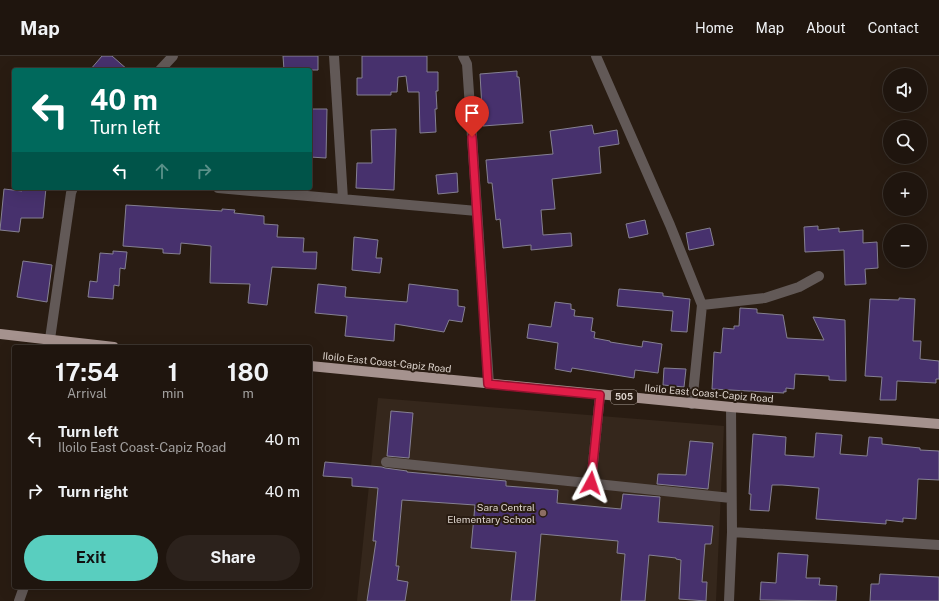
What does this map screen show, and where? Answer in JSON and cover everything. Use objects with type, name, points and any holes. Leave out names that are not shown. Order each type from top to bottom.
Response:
[{"type":"main road","points":[[0,334],[94,345]]},
{"type":"main road","name":"Iloilo East Coast-Capiz Road","points":[[312,366],[692,404],[939,424]]},
{"type":"street","points":[[162,68],[173,56]]},
{"type":"street","points":[[334,56],[343,199]]},
{"type":"street","points":[[463,56],[467,64],[488,384]]},
{"type":"street","points":[[596,56],[670,225],[702,305],[692,404]]},
{"type":"street","points":[[50,339],[72,190]]},
{"type":"street","points":[[241,190],[477,211]]},
{"type":"street","points":[[702,305],[765,298],[799,287],[819,276]]},
{"type":"street","points":[[591,483],[600,395]]},
{"type":"street","points":[[729,601],[732,532],[731,407]]},
{"type":"street","points":[[386,462],[731,498]]},
{"type":"street","points":[[732,532],[939,545]]},
{"type":"street","points":[[19,601],[23,589]]},
{"type":"shaded area","name":"Sara Central Elementary School","points":[[378,398],[724,426],[716,601],[357,601]]},
{"type":"building","points":[[102,56],[112,56],[126,68],[92,68]]},
{"type":"building","points":[[283,56],[318,56],[318,70],[312,70],[312,68],[284,68]]},
{"type":"building","points":[[362,56],[427,56],[427,72],[438,72],[438,91],[436,91],[437,109],[435,109],[436,132],[420,133],[419,92],[408,92],[406,76],[398,77],[397,92],[391,92],[391,95],[357,95],[357,78],[362,78]]},
{"type":"building","points":[[517,71],[517,77],[519,77],[523,123],[483,126],[480,74]]},
{"type":"building","points":[[312,109],[327,109],[326,158],[312,157]]},
{"type":"building","points":[[592,125],[594,134],[617,130],[619,144],[599,147],[601,173],[552,179],[555,209],[541,210],[543,235],[571,233],[572,246],[531,250],[531,245],[503,248],[500,219],[496,220],[492,183],[488,183],[486,160],[553,154],[550,131]]},
{"type":"building","points":[[396,129],[394,190],[356,188],[357,163],[372,163],[371,130]]},
{"type":"building","points":[[457,173],[458,192],[438,194],[436,175]]},
{"type":"building","points":[[4,189],[22,191],[46,190],[43,218],[21,218],[19,232],[0,230]]},
{"type":"building","points":[[126,205],[222,211],[222,209],[235,210],[234,213],[264,216],[264,224],[278,225],[277,237],[304,238],[303,252],[317,252],[316,269],[272,267],[267,305],[248,303],[250,284],[210,283],[211,246],[181,243],[180,254],[163,253],[163,249],[123,246]]},
{"type":"building","points":[[645,220],[648,234],[629,238],[626,224]]},
{"type":"building","points":[[818,226],[818,230],[839,228],[839,232],[863,230],[863,243],[877,242],[878,268],[865,269],[866,284],[845,285],[844,250],[805,252],[804,227]]},
{"type":"building","points":[[710,228],[714,245],[689,250],[686,233]]},
{"type":"building","points":[[354,237],[378,240],[376,258],[382,258],[380,273],[352,270]]},
{"type":"building","points":[[113,251],[127,252],[125,269],[120,268],[119,286],[114,285],[113,299],[88,297],[90,281],[97,282],[100,253],[113,254]]},
{"type":"building","points":[[23,261],[52,265],[47,302],[17,297]]},
{"type":"building","points":[[318,284],[346,287],[345,297],[407,302],[409,284],[458,290],[458,306],[465,307],[462,322],[449,320],[444,332],[395,324],[394,341],[345,336],[347,316],[315,313]]},
{"type":"building","points":[[619,289],[663,293],[663,296],[690,299],[687,332],[671,331],[673,311],[617,306]]},
{"type":"building","points":[[899,298],[915,299],[913,341],[921,341],[920,359],[939,361],[939,379],[936,379],[936,383],[897,381],[896,400],[880,400],[882,377],[865,376],[870,299],[899,300]]},
{"type":"building","points":[[555,302],[571,304],[571,309],[575,310],[574,316],[593,318],[591,331],[595,332],[594,338],[642,347],[643,341],[662,344],[658,373],[635,370],[634,378],[572,368],[571,372],[555,369],[558,343],[527,338],[529,324],[551,327]]},
{"type":"building","points":[[740,308],[757,309],[757,313],[783,315],[787,338],[824,340],[813,317],[845,320],[846,381],[829,380],[829,376],[795,374],[794,389],[786,388],[786,392],[784,391],[784,393],[712,389],[714,352],[721,353],[723,328],[734,329],[734,326],[739,326]]},
{"type":"building","points":[[664,368],[686,369],[684,387],[663,385]]},
{"type":"building","points":[[391,411],[413,413],[409,458],[387,456]]},
{"type":"building","points":[[816,433],[842,435],[840,454],[867,456],[869,437],[882,438],[882,444],[920,448],[920,450],[939,451],[939,480],[918,479],[916,519],[903,518],[903,522],[886,520],[886,524],[816,519],[819,488],[782,485],[772,485],[769,511],[750,510],[751,494],[749,494],[753,434],[786,437],[785,455],[814,457]]},
{"type":"building","points":[[690,441],[713,443],[708,489],[657,484],[658,474],[686,475]]},
{"type":"building","points":[[325,462],[382,467],[407,472],[506,481],[506,486],[558,490],[557,503],[621,509],[623,494],[660,497],[658,522],[713,526],[711,544],[705,544],[702,582],[707,582],[706,601],[679,599],[681,560],[676,558],[649,555],[645,601],[621,601],[625,554],[617,553],[618,541],[541,534],[535,601],[511,601],[516,552],[471,548],[475,505],[402,500],[396,566],[399,566],[397,580],[408,582],[405,601],[367,601],[376,541],[373,541],[378,488],[352,486],[352,478],[323,476]]},
{"type":"building","points":[[778,553],[808,555],[806,578],[820,578],[819,585],[837,586],[836,601],[760,600],[761,582],[776,583]]},
{"type":"building","points":[[880,574],[939,577],[939,601],[870,601],[871,584],[879,584]]},
{"type":"place","name":"Sara Central Elementary School","points":[[543,513]]},
{"type":"route","points":[[472,137],[488,384],[600,395],[591,483]]}]
